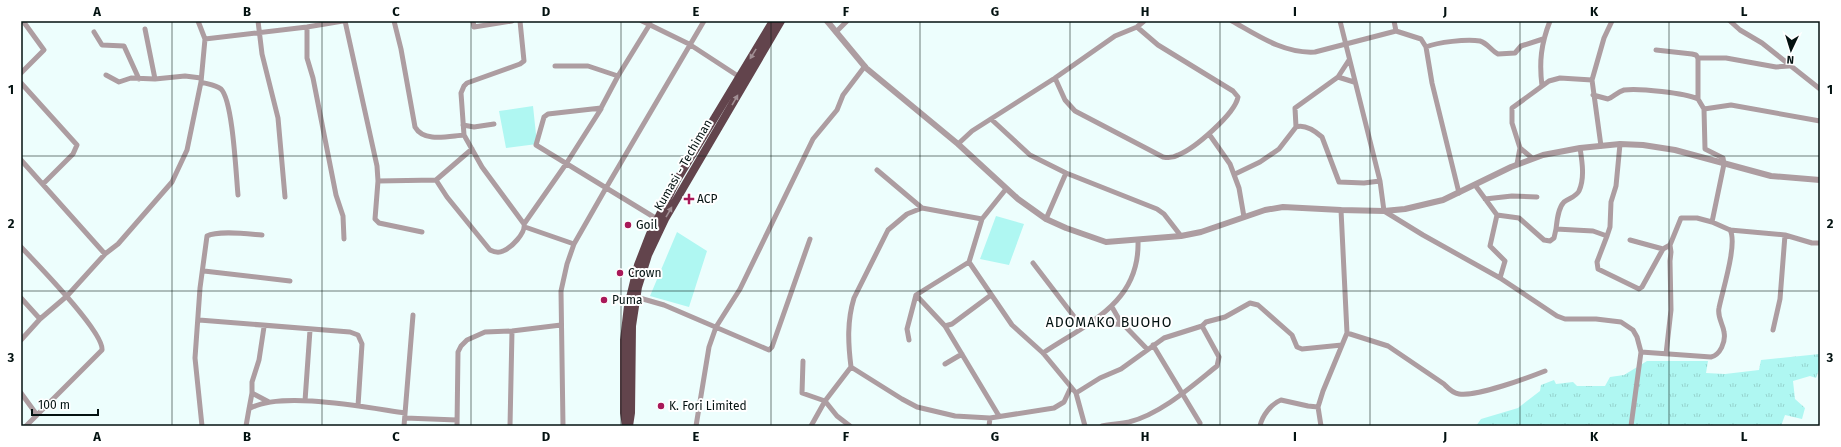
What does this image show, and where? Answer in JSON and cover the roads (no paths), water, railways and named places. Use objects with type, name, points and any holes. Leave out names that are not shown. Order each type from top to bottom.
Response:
[{"type":"highway","points":[[628,426],[624,412],[624,356],[628,306],[638,265],[657,219],[677,180],[738,76],[773,21]]},
{"type":"highway","name":"Kumasi - Techiman","points":[[628,426],[631,413],[630,347],[636,297],[642,273],[655,238],[781,21]]},
{"type":"highway","points":[[698,144],[707,149]]},
{"type":"street","points":[[21,73],[44,50],[22,21]]},
{"type":"street","points":[[21,340],[40,319],[67,296],[105,254],[118,244],[172,182],[187,150],[201,80],[205,40],[198,21]]},
{"type":"street","points":[[258,21],[262,54],[278,118],[285,197]]},
{"type":"street","points":[[205,40],[307,28],[344,21],[377,166],[378,181],[374,215],[376,221],[422,232]]},
{"type":"street","points":[[394,21],[415,127],[426,136],[464,135]]},
{"type":"street","points":[[473,21],[474,27],[512,21]]},
{"type":"street","points":[[520,21],[524,61],[464,86],[461,93],[464,135],[482,167],[524,226],[574,244]]},
{"type":"street","points":[[642,21],[689,44],[738,76]]},
{"type":"street","points":[[563,426],[561,325],[563,277],[574,244],[689,44],[704,21]]},
{"type":"street","points":[[827,21],[865,66],[890,90],[924,114],[1006,190],[1046,218],[1066,228],[1106,242],[1138,241],[1181,236],[1201,232],[1244,217],[1283,207],[1384,211],[1406,209],[1459,193],[1532,158],[1580,148],[1620,144],[1675,150],[1771,176],[1820,180]]},
{"type":"street","points":[[836,32],[847,21]]},
{"type":"street","points":[[958,144],[972,131],[1055,78],[1115,36],[1137,27],[1144,21]]},
{"type":"street","points":[[1232,21],[1272,43],[1297,51],[1315,52],[1396,31],[1434,44]]},
{"type":"street","points":[[1340,21],[1354,82],[1380,181],[1384,211]]},
{"type":"street","points":[[1394,21],[1396,31]]},
{"type":"street","points":[[1542,86],[1540,59],[1543,39],[1550,21]]},
{"type":"street","points":[[1601,146],[1592,80],[1604,38],[1612,21]]},
{"type":"street","points":[[1730,21],[1740,30],[1762,43],[1789,66],[1820,89]]},
{"type":"street","points":[[436,180],[447,197],[490,250],[498,252],[505,251],[522,234],[524,226],[566,164],[601,108],[618,76],[650,24]]},
{"type":"street","points":[[1055,78],[1064,100],[1075,112],[1163,157],[1171,158],[1192,148],[1209,134],[1237,105],[1238,98],[1234,91],[1158,45],[1137,27]]},
{"type":"street","points":[[307,28],[307,58],[313,78],[336,195],[343,216],[344,239]]},
{"type":"street","points":[[146,29],[155,79]]},
{"type":"street","points":[[94,32],[102,45],[124,46],[139,80]]},
{"type":"street","points":[[1421,39],[1426,48],[1432,83],[1459,193]]},
{"type":"street","points":[[1426,48],[1434,44],[1480,41],[1498,54],[1515,53],[1521,46],[1543,39]]},
{"type":"street","points":[[1656,50],[1692,54],[1696,55],[1698,58],[1726,58],[1776,68],[1789,66]]},
{"type":"street","points":[[1698,58],[1698,99],[1704,109],[1705,149],[1723,158],[1724,164],[1712,222]]},
{"type":"street","points":[[1235,174],[1260,162],[1279,149],[1296,127],[1294,113],[1297,105],[1338,77],[1349,60]]},
{"type":"street","points":[[555,66],[588,66],[618,76]]},
{"type":"street","points":[[696,426],[709,347],[716,327],[740,289],[813,139],[837,110],[843,95],[865,66]]},
{"type":"street","points":[[106,75],[119,82],[131,78],[139,80],[185,76],[201,80],[220,89],[226,96],[230,110],[238,195]]},
{"type":"street","points":[[1338,77],[1354,82]]},
{"type":"street","points":[[1517,164],[1520,148],[1512,123],[1512,108],[1549,81],[1560,78],[1592,80]]},
{"type":"street","points":[[21,83],[77,145],[73,154],[43,184]]},
{"type":"street","points":[[1593,95],[1608,99],[1624,90],[1641,90],[1686,95],[1698,99]]},
{"type":"street","points":[[1704,109],[1731,105],[1820,121]]},
{"type":"street","points":[[601,108],[563,114],[548,114],[544,117],[536,144],[657,219]]},
{"type":"street","points":[[991,119],[1030,155],[1066,172],[1157,209],[1164,214],[1181,236]]},
{"type":"street","points":[[463,125],[474,127],[494,124]]},
{"type":"street","points":[[1296,127],[1306,127],[1317,132],[1322,137],[1339,182],[1364,183],[1380,181]]},
{"type":"street","points":[[1209,134],[1230,164],[1235,174],[1244,217]]},
{"type":"street","points":[[1620,144],[1616,186],[1611,202],[1610,227],[1598,262],[1598,269],[1639,289],[1642,287],[1663,249],[1670,245]]},
{"type":"street","points":[[1520,148],[1532,158]]},
{"type":"street","points":[[1475,185],[1497,215],[1518,218],[1544,240],[1550,241],[1554,238],[1563,203],[1575,196],[1580,187],[1583,173],[1580,148]]},
{"type":"street","points":[[378,181],[436,180],[472,149]]},
{"type":"street","points":[[21,160],[105,254]]},
{"type":"street","points":[[876,170],[922,208],[982,219]]},
{"type":"street","points":[[1046,218],[1066,172]]},
{"type":"street","points":[[909,340],[907,329],[916,295],[969,262],[982,219],[1006,190]]},
{"type":"street","points":[[1485,199],[1512,196],[1537,197]]},
{"type":"street","points":[[812,426],[825,401],[851,367],[848,338],[854,298],[888,230],[907,214],[922,208]]},
{"type":"street","points":[[1321,426],[1318,407],[1347,333],[1341,210]]},
{"type":"street","points":[[1384,211],[1423,235],[1500,278],[1557,316],[1565,319],[1596,319],[1621,322],[1633,330],[1637,337],[1641,352],[1631,426]]},
{"type":"street","points":[[1497,215],[1490,246],[1504,258],[1500,278]]},
{"type":"street","points":[[1666,354],[1671,310],[1670,245],[1681,218],[1697,218],[1712,222],[1730,230],[1785,235],[1812,244],[1820,243]]},
{"type":"street","points":[[1556,229],[1593,231],[1607,236]]},
{"type":"street","points":[[1641,352],[1711,357],[1716,356],[1720,350],[1724,333],[1719,310],[1729,267],[1732,237],[1730,230]]},
{"type":"street","points":[[202,426],[194,358],[199,320],[200,288],[204,270],[207,239],[210,234],[262,235]]},
{"type":"street","points":[[1773,330],[1780,300],[1785,235]]},
{"type":"street","points":[[636,297],[664,305],[767,350],[772,347],[810,239]]},
{"type":"street","points":[[1630,240],[1663,249]]},
{"type":"street","points":[[1043,353],[1112,307],[1121,297],[1136,265],[1138,241]]},
{"type":"street","points":[[21,247],[67,296],[98,337],[103,346],[102,350],[26,426]]},
{"type":"street","points":[[969,262],[1012,325],[1043,353],[1076,393],[1085,426]]},
{"type":"street","points":[[1033,263],[1082,327]]},
{"type":"street","points":[[204,270],[290,281]]},
{"type":"street","points":[[916,295],[945,326],[999,416]]},
{"type":"street","points":[[945,326],[952,324],[991,295]]},
{"type":"street","points":[[21,298],[40,319]]},
{"type":"street","points":[[1076,393],[1100,378],[1121,369],[1153,345],[1175,333],[1202,326],[1206,322],[1225,317],[1245,304],[1258,305],[1292,335],[1297,347],[1302,349],[1342,345]]},
{"type":"street","points":[[1112,307],[1124,325],[1148,349]]},
{"type":"street","points":[[404,426],[413,315]]},
{"type":"street","points":[[199,320],[264,327],[350,332],[358,335],[362,344],[358,406]]},
{"type":"street","points":[[1091,321],[1124,325]]},
{"type":"street","points":[[249,409],[257,405],[284,400],[305,401],[358,406],[457,423],[458,352],[460,346],[475,335],[486,332],[512,331],[561,325]]},
{"type":"street","points":[[1102,426],[1130,422],[1144,416],[1182,394],[1217,366],[1219,357],[1202,326]]},
{"type":"street","points":[[246,426],[252,394],[252,382],[259,360],[264,327]]},
{"type":"street","points":[[305,401],[310,330]]},
{"type":"street","points":[[510,426],[512,331]]},
{"type":"street","points":[[1347,333],[1388,346],[1444,384],[1452,392],[1458,394],[1479,392],[1544,371]]},
{"type":"street","points":[[1153,345],[1200,424]]},
{"type":"street","points":[[945,364],[962,354]]},
{"type":"street","points":[[803,361],[802,393],[825,401],[840,419],[850,426]]},
{"type":"street","points":[[851,367],[917,407],[955,416],[990,418],[1059,406],[1064,402],[1071,387]]},
{"type":"street","points":[[21,394],[37,415]]},
{"type":"street","points":[[252,394],[270,402]]},
{"type":"street","points":[[1260,426],[1262,419],[1272,406],[1281,400],[1318,407]]},
{"type":"street","points":[[989,426],[990,418]]},
{"type":"place","name":"ACP","points":[[689,199]]},
{"type":"place","name":"Goil","points":[[628,225]]},
{"type":"place","name":"Crown","points":[[620,273]]},
{"type":"place","name":"Puma","points":[[604,300]]},
{"type":"place","name":"K. Fori Limited","points":[[661,406]]},
{"type":"district","name":"ADOMAKO BUOHO","points":[[1109,322]]}]
